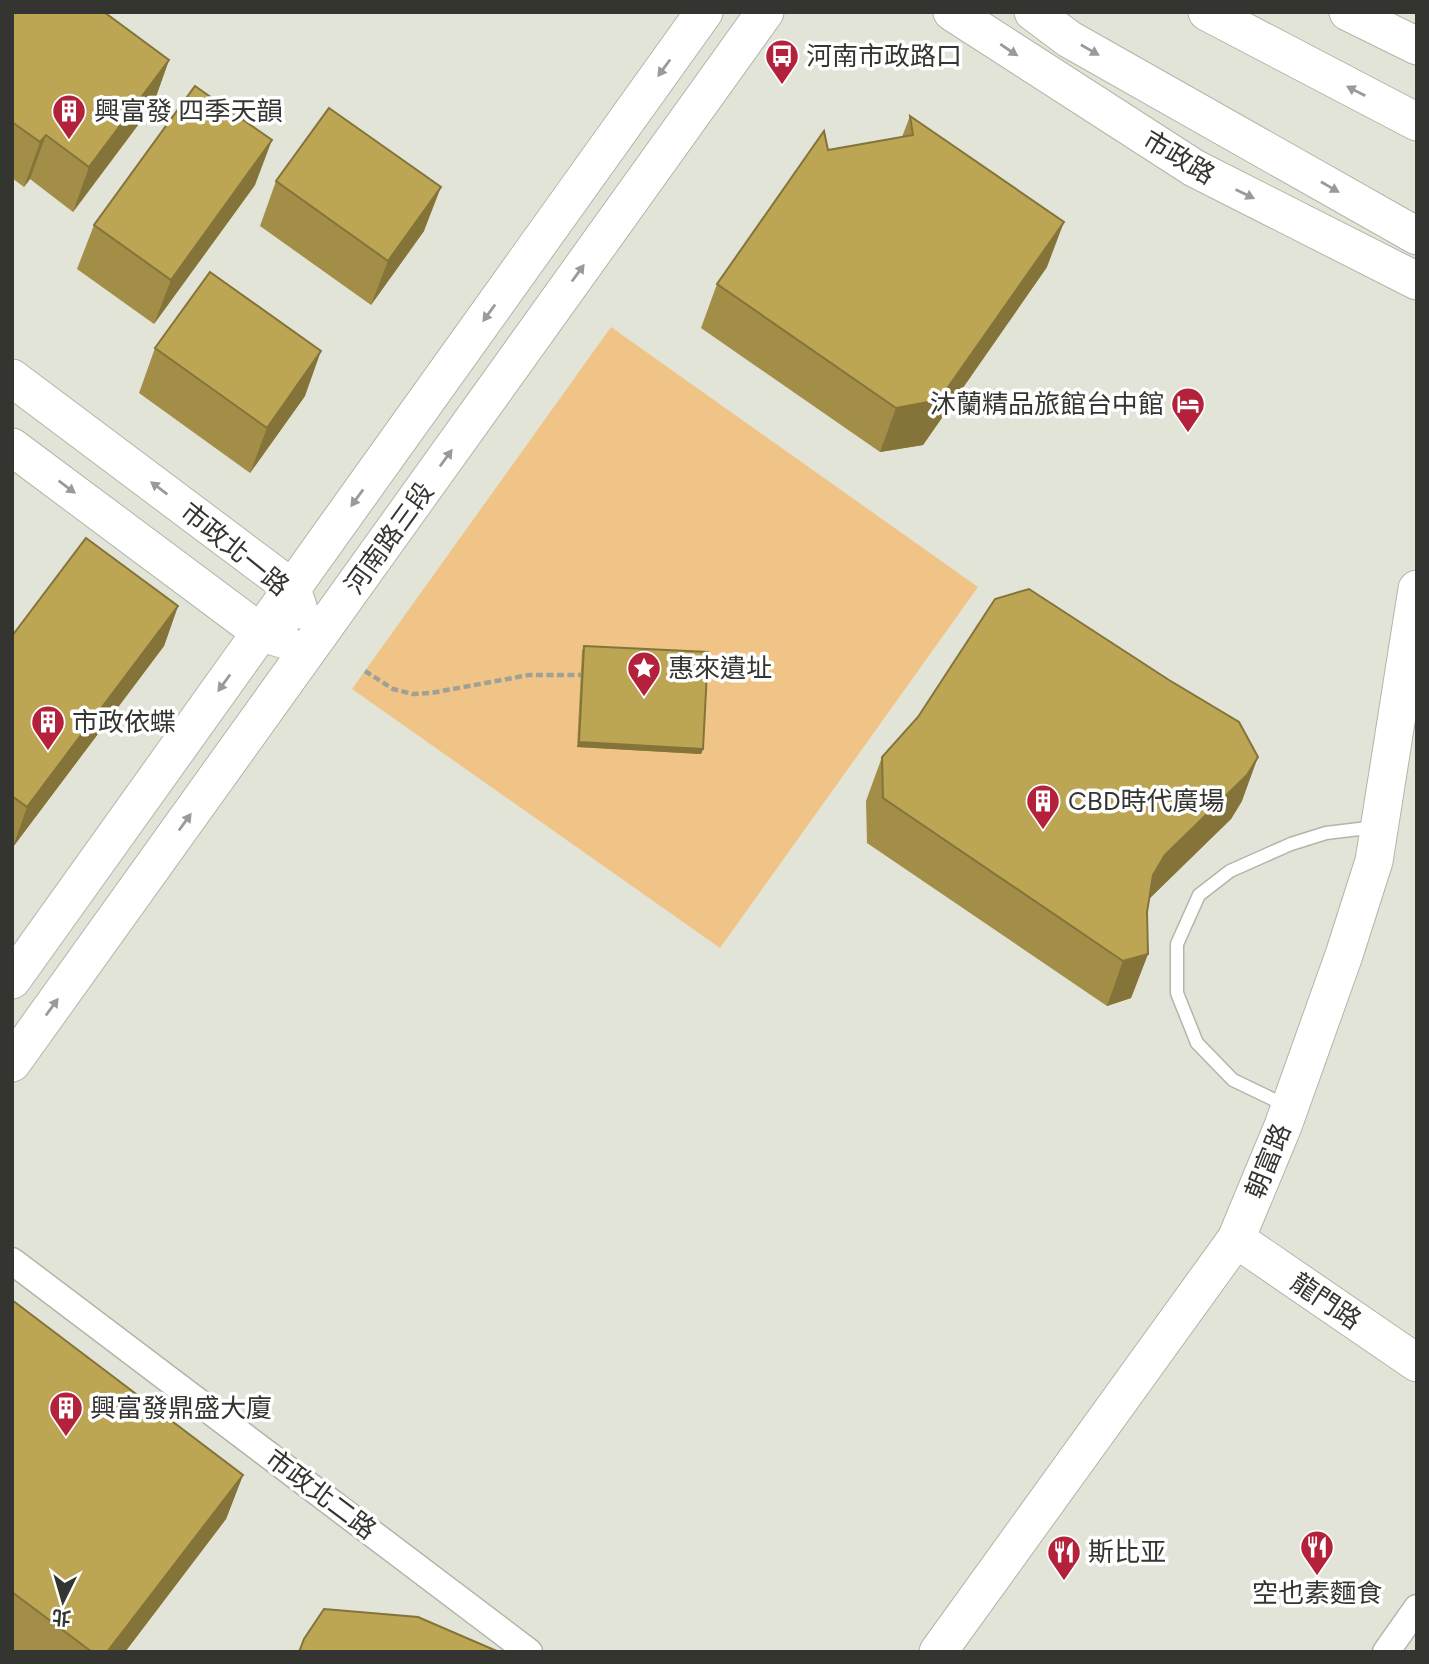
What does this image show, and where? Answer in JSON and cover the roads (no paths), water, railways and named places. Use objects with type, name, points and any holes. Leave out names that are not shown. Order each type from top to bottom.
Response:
[{"type":"street","name":"河南路三段","points":[[12,980],[704,12]]},
{"type":"street","name":"河南路三段","points":[[12,1063],[765,12]]},
{"type":"street","name":"市政路","points":[[952,12],[1194,168],[1417,281]]},
{"type":"street","name":"市政路","points":[[1034,12],[1069,38],[1417,236]]},
{"type":"street","points":[[1207,12],[1417,122]]},
{"type":"street","points":[[1348,12],[1417,46]]},
{"type":"street","name":"市政北一路","points":[[12,378],[292,588],[310,648]]},
{"type":"street","name":"市政北一路","points":[[12,447],[260,632],[310,648]]},
{"type":"street","name":"朝富路","points":[[938,1652],[1236,1239],[1290,1108],[1374,861],[1380,827],[1405,749],[1417,589]]},
{"type":"street","name":"龍門路","points":[[1236,1239],[1417,1363]]},
{"type":"street","name":"市政北二路","points":[[12,1261],[529,1652]]},
{"type":"street","points":[[1386,1652],[1417,1608]]},
{"type":"lane","points":[[1290,1108],[1233,1080],[1197,1043],[1177,993],[1177,944],[1199,895],[1230,871],[1291,844],[1326,833],[1380,827]]},
{"type":"place","name":"河南市政路口","points":[[782,86]]},
{"type":"place","name":"興富發 四季天韻","points":[[69,141]]},
{"type":"place","name":"沐蘭精品旅館台中館","points":[[1188,434]]},
{"type":"place","name":"惠來遺址","points":[[644,698]]},
{"type":"place","name":"市政依蝶","points":[[48,752]]},
{"type":"place","name":"CBD時代廣場","points":[[1043,831]]},
{"type":"place","name":"興富發鼎盛大廈","points":[[66,1438]]},
{"type":"place","name":"空也素麵食","points":[[1317,1577]]},
{"type":"place","name":"斯比亚","points":[[1064,1582]]}]
